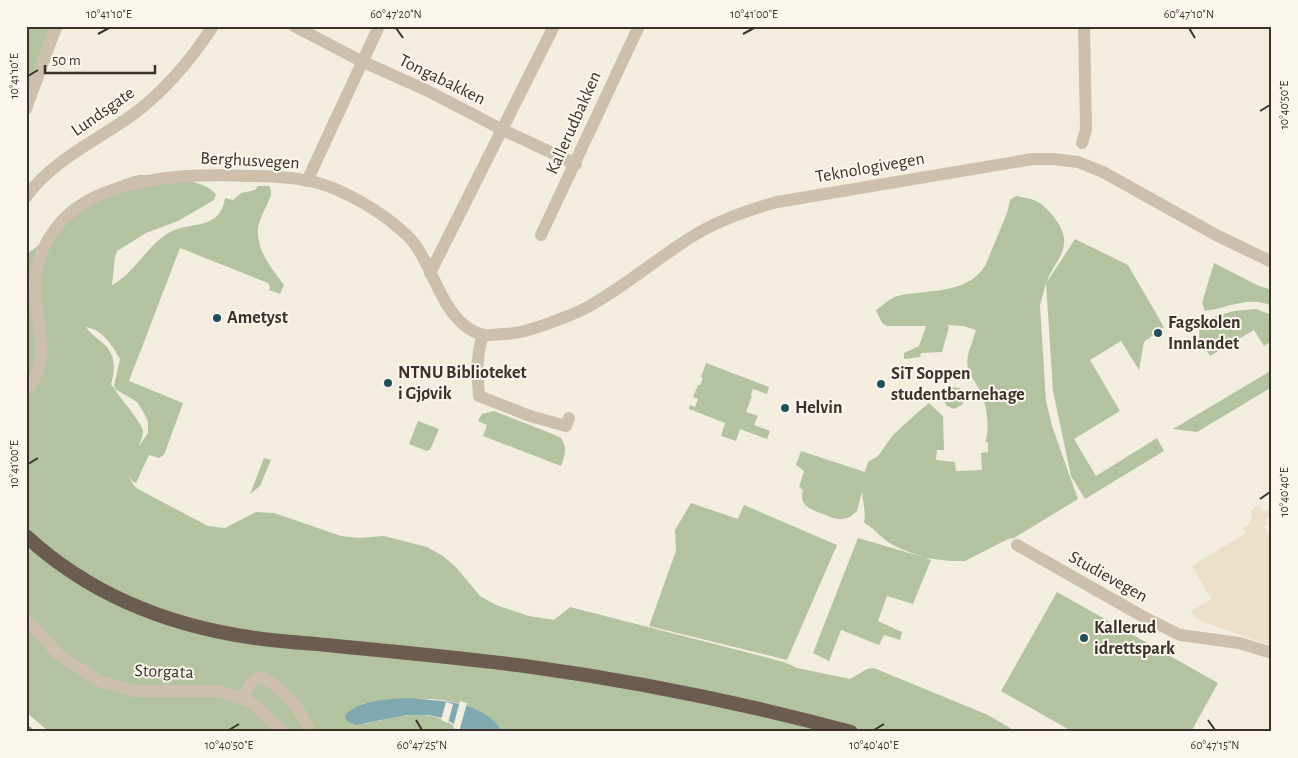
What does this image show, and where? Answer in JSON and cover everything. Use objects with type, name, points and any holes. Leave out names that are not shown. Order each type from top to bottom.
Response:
[{"type":"highway","points":[[26,536],[66,568],[99,589],[137,608],[194,627],[256,638],[442,657],[584,675],[711,698],[851,732]]},
{"type":"street","points":[[26,109],[56,26]]},
{"type":"street","name":"Lundsgate","points":[[26,196],[50,171],[134,114],[154,97],[190,59],[213,26]]},
{"type":"street","name":"Tongabakken","points":[[294,26],[361,61],[426,90],[503,130],[576,164]]},
{"type":"street","points":[[307,181],[335,123],[361,61],[379,26]]},
{"type":"street","points":[[430,273],[554,26]]},
{"type":"street","name":"Kallerudbakken","points":[[541,235],[576,164],[595,117],[639,26]]},
{"type":"street","points":[[1082,143],[1086,130],[1084,26]]},
{"type":"street","name":"Teknologivegen","points":[[483,335],[514,334],[570,316],[592,305],[694,235],[742,212],[777,202],[1033,159],[1078,162],[1103,172],[1216,235],[1272,262]]},
{"type":"street","name":"Berghusvegen","points":[[28,386],[37,376],[42,361],[40,329],[34,292],[38,262],[51,234],[67,214],[91,198],[105,192],[151,181],[202,174],[273,176],[319,183],[378,211],[403,231],[418,248],[442,297],[462,324],[483,335]]},
{"type":"street","points":[[483,335],[478,348],[476,372],[479,396],[530,416],[566,426],[569,418]]},
{"type":"street","name":"Studievegen","points":[[1017,545],[1120,604],[1180,635],[1238,643],[1272,653]]},
{"type":"street","name":"Storgata","points":[[26,618],[60,656],[100,681],[133,691],[218,691],[255,705],[282,732]]},
{"type":"street","points":[[243,699],[252,682],[261,677],[278,686],[288,696],[296,706],[310,732]]},
{"type":"green space","points":[[26,26],[63,26],[26,122]]},
{"type":"green space","points":[[140,175],[181,179],[192,181],[210,189],[216,194],[214,200],[178,221],[146,233],[117,251],[112,285],[128,273],[154,244],[170,232],[211,220],[217,216],[225,198],[233,200],[241,193],[255,190],[258,186],[269,186],[271,195],[259,224],[258,236],[266,259],[284,285],[280,294],[269,290],[268,283],[180,248],[129,381],[183,403],[164,455],[159,458],[149,455],[136,483],[132,481],[128,474],[131,481],[136,488],[208,526],[225,528],[256,512],[274,513],[341,536],[358,538],[384,536],[427,547],[443,556],[456,567],[480,596],[496,605],[529,616],[554,620],[570,607],[784,662],[797,668],[850,679],[867,669],[874,668],[988,715],[1017,732],[503,732],[491,718],[475,709],[457,703],[417,699],[361,704],[364,724],[403,716],[427,715],[439,718],[463,732],[49,732],[26,712],[26,254],[40,245],[94,197],[124,180]],"holes":[[[86,327],[106,339],[120,359],[115,389],[137,402],[148,422],[148,433],[139,446],[143,433],[142,427],[111,384],[114,369],[112,355],[106,346]]]},
{"type":"green space","points":[[1016,196],[1041,204],[1053,216],[1063,232],[1063,248],[1047,282],[1075,239],[1128,265],[1164,327],[1144,342],[1139,370],[1121,341],[1090,360],[1120,411],[1074,439],[1096,476],[1157,438],[1164,451],[1085,499],[1071,476],[1053,391],[1046,283],[1040,305],[1046,401],[1052,426],[1078,499],[1014,538],[1008,539],[965,561],[925,558],[931,560],[913,604],[887,596],[878,621],[902,632],[900,640],[884,635],[879,645],[841,630],[829,661],[813,653],[858,538],[923,557],[893,545],[864,523],[865,511],[862,492],[857,511],[845,519],[833,518],[807,507],[802,500],[803,490],[799,487],[804,471],[796,465],[801,451],[865,472],[868,462],[878,456],[893,435],[929,403],[943,416],[944,450],[937,450],[936,460],[955,462],[956,471],[982,470],[981,453],[988,452],[988,442],[985,442],[988,425],[983,398],[967,363],[976,330],[963,326],[947,325],[949,327],[942,352],[921,353],[920,357],[904,359],[904,353],[919,346],[926,326],[887,326],[882,323],[876,310],[897,296],[956,287],[973,279],[986,264],[1007,213],[1010,200]]},
{"type":"green space","points":[[1214,263],[1257,285],[1272,290],[1272,306],[1263,303],[1247,302],[1205,311],[1202,303]]},
{"type":"green space","points":[[1256,309],[1272,315],[1272,341],[1264,346],[1254,330],[1210,356],[1199,339],[1200,321],[1234,311]]},
{"type":"green space","points":[[706,363],[769,387],[767,394],[753,389],[746,412],[758,416],[754,425],[770,431],[767,439],[740,429],[736,441],[721,436],[725,423],[689,409],[690,405],[695,407],[698,399],[693,397],[703,378],[701,377]]},
{"type":"green space","points":[[1272,370],[1272,387],[1197,432],[1173,429]]},
{"type":"green space","points":[[952,387],[960,388],[965,398],[961,405],[954,409],[947,406],[941,397],[947,389]]},
{"type":"green space","points":[[494,411],[560,437],[565,448],[565,455],[561,466],[483,436],[487,425],[478,421],[482,414]]},
{"type":"green space","points":[[418,421],[439,429],[430,450],[427,451],[409,444]]},
{"type":"green space","points":[[264,458],[271,460],[260,486],[250,494]]},
{"type":"green space","points":[[691,503],[738,519],[744,505],[837,545],[787,660],[649,626],[676,551],[675,530]]},
{"type":"green space","name":"Kallerud idrettspark","points":[[1057,592],[1218,683],[1191,732],[1073,732],[1001,691]]},
{"type":"shaded area","points":[[1259,505],[1263,512],[1268,509],[1269,517],[1265,519],[1268,524],[1264,526],[1272,539],[1272,646],[1201,621],[1191,611],[1211,599],[1192,566],[1246,533],[1243,528],[1251,523],[1249,520],[1252,519],[1251,510]]},
{"type":"water","points":[[412,698],[450,702],[474,708],[485,714],[503,732],[463,732],[451,722],[428,715],[407,715],[356,725],[346,720],[345,716],[351,710],[366,703]]},
{"type":"pier","points":[[460,701],[467,703],[459,732],[453,727]]},
{"type":"pier","points":[[446,702],[453,704],[448,723],[441,720]]},
{"type":"place","name":"Ametyst","points":[[217,318]]},
{"type":"place","name":"Fagskolen Innlandet","points":[[1158,333]]},
{"type":"place","name":"NTNU Biblioteket i Gjøvik","points":[[388,383]]},
{"type":"place","name":"SiT Soppen studentbarnehage","points":[[881,384]]},
{"type":"place","name":"Helvin","points":[[785,408]]},
{"type":"place","name":"Kallerud idrettspark","points":[[1084,638]]}]
